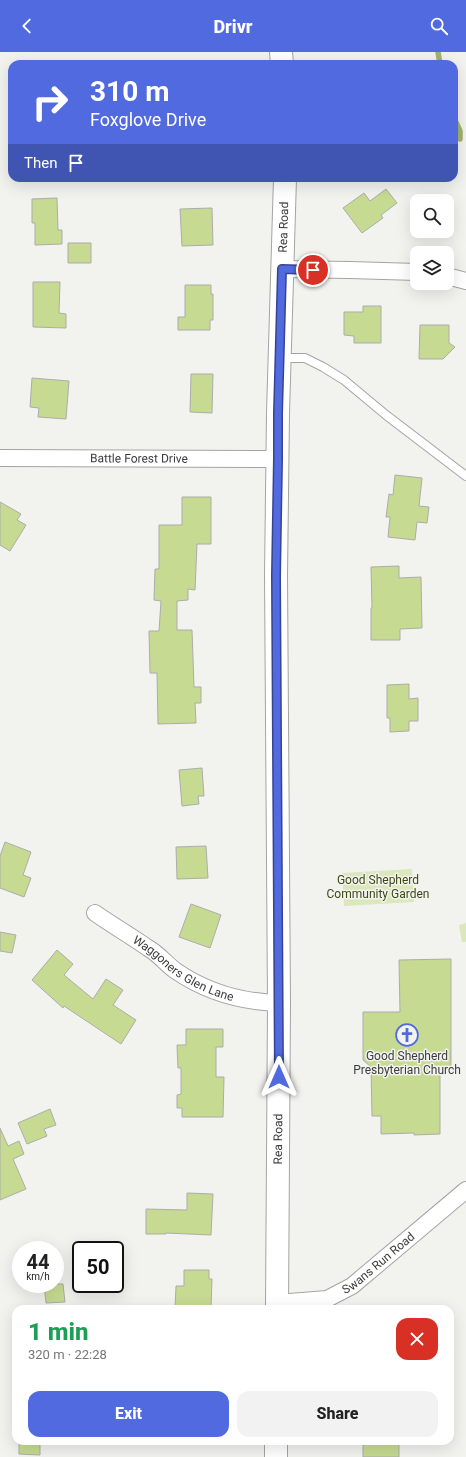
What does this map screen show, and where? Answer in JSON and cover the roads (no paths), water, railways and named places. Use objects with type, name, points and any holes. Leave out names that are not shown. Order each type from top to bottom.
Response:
[{"type":"main road","name":"Rea Road","points":[[277,1305],[279,1003],[276,576],[285,182]]},
{"type":"main road","points":[[276,1445],[276,1457]]},
{"type":"street","points":[[282,269],[410,272]]},
{"type":"street","points":[[454,278],[466,281]]},
{"type":"street","name":"Battle Forest Drive","points":[[0,458],[278,458]]},
{"type":"street","name":"Waggoners Glen Lane","points":[[94,913],[150,948],[175,970],[199,986],[250,1001],[279,1003]]},
{"type":"street","name":"Swans Run Road","points":[[284,1305],[327,1299],[352,1286],[466,1190]]},
{"type":"lane","points":[[280,358],[305,358],[344,380],[391,419],[466,476]]},
{"type":"waterway","points":[[438,52],[439,60]]},
{"type":"waterway","points":[[458,127],[460,131],[460,139]]},
{"type":"place","name":"Good Shepherd Presbyterian Church","points":[[407,1035]]},
{"type":"park label","name":"Good Shepherd Community Garden","points":[[378,887]]}]
